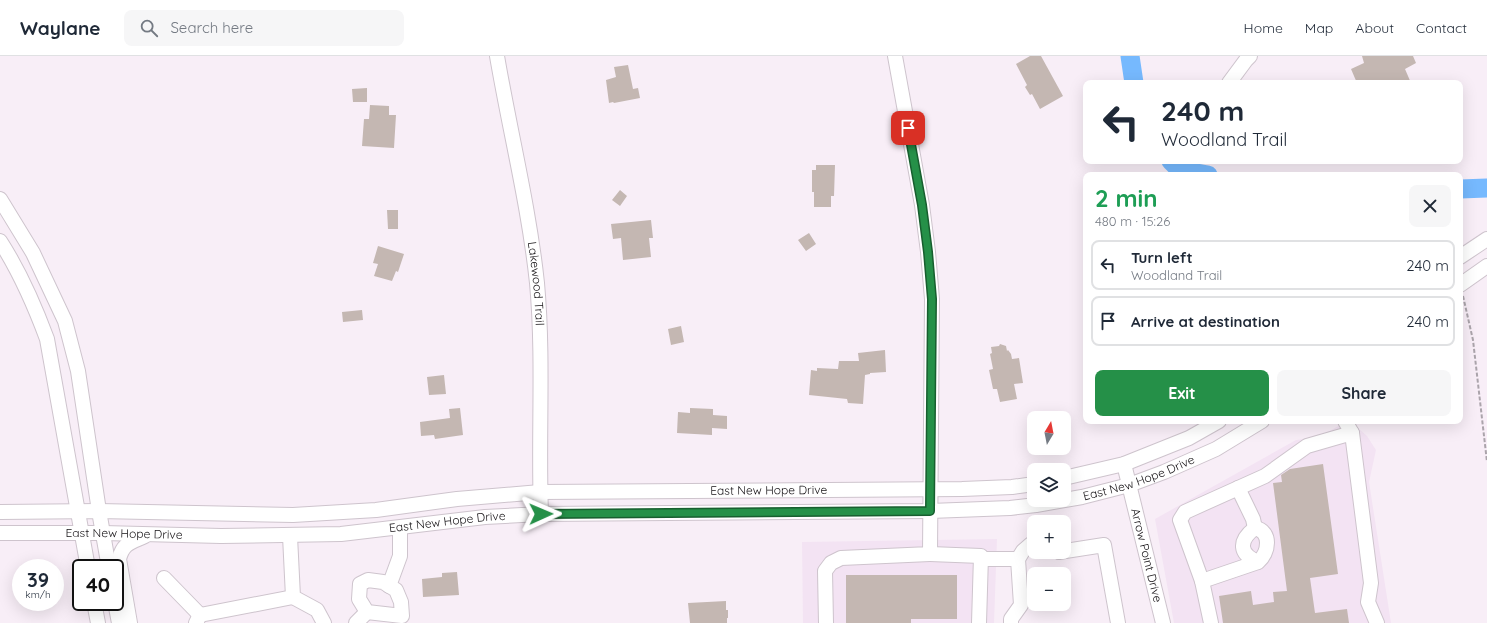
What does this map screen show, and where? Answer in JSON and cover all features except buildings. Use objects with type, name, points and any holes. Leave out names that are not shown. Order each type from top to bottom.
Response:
[{"type":"street","name":"Lakewood Trail","points":[[497,56],[530,235],[537,284],[541,514]]},
{"type":"street","points":[[895,56],[922,205],[932,299],[930,554]]},
{"type":"street","points":[[1231,80],[1250,56]]},
{"type":"street","points":[[0,199],[33,253],[65,321],[78,371],[98,511],[107,559]]},
{"type":"street","points":[[1463,255],[1487,239]]},
{"type":"street","points":[[0,241],[15,264],[34,303],[47,339],[86,559]]},
{"type":"street","points":[[15,264],[33,253]]},
{"type":"street","points":[[1463,283],[1487,266]]},
{"type":"street","name":"East New Hope Drive","points":[[1071,476],[1124,464],[1189,438],[1214,424]]},
{"type":"street","name":"East New Hope Drive","points":[[0,533],[290,536],[341,534],[485,517],[541,514],[930,511],[1010,508],[1082,497],[1129,485],[1164,472],[1216,449],[1257,424]]},
{"type":"street","points":[[1211,623],[1202,581],[1180,520],[1185,512],[1265,476],[1307,446],[1349,427],[1371,583],[1368,602],[1378,623]]},
{"type":"street","name":"Arrow Point Drive","points":[[1124,464],[1164,623]]},
{"type":"street","name":"East New Hope Drive","points":[[0,512],[98,511],[293,515],[376,510],[471,498],[540,492],[931,489],[1012,487],[1027,485]]},
{"type":"street","points":[[1238,488],[1253,519],[1255,528]]},
{"type":"street","points":[[390,586],[400,556],[400,528]]},
{"type":"street","points":[[1202,581],[1258,562],[1265,555],[1267,542],[1265,534],[1260,529],[1255,528]]},
{"type":"street","points":[[1255,528],[1248,533],[1244,540],[1243,547],[1244,554],[1258,562]]},
{"type":"street","points":[[130,623],[119,560],[122,550],[127,544],[148,535]]},
{"type":"street","points":[[290,536],[293,597]]},
{"type":"street","points":[[1071,550],[1104,545],[1118,623]]},
{"type":"street","points":[[1011,623],[1011,619],[1022,605],[1018,559],[1027,547]]},
{"type":"street","points":[[826,623],[825,571],[831,563],[841,558],[930,554],[980,556],[981,559],[1018,559]]},
{"type":"street","points":[[979,623],[981,559]]},
{"type":"street","points":[[164,578],[198,619],[293,597],[317,610],[324,623]]},
{"type":"street","points":[[368,580],[383,582],[396,590],[406,620],[367,612],[359,599],[360,584],[368,580]]},
{"type":"street","points":[[96,611],[98,623]]},
{"type":"street","points":[[116,611],[118,623]]},
{"type":"street","points":[[356,623],[367,612]]},
{"type":"path","points":[[1463,298],[1473,340],[1487,462]]},
{"type":"shaded area","points":[[1342,424],[1353,424],[1367,436],[1376,450],[1369,482],[1391,623],[1174,623],[1155,519],[1296,440],[1319,437]]},
{"type":"shaded area","points":[[997,539],[994,623],[803,623],[802,542]]},
{"type":"waterway","points":[[1130,56],[1134,80]]},
{"type":"waterway","points":[[1174,164],[1180,170],[1191,172]]},
{"type":"waterway","points":[[1463,189],[1487,188]]},
{"type":"route","points":[[541,514],[930,511],[932,299],[922,205],[908,128]]}]
